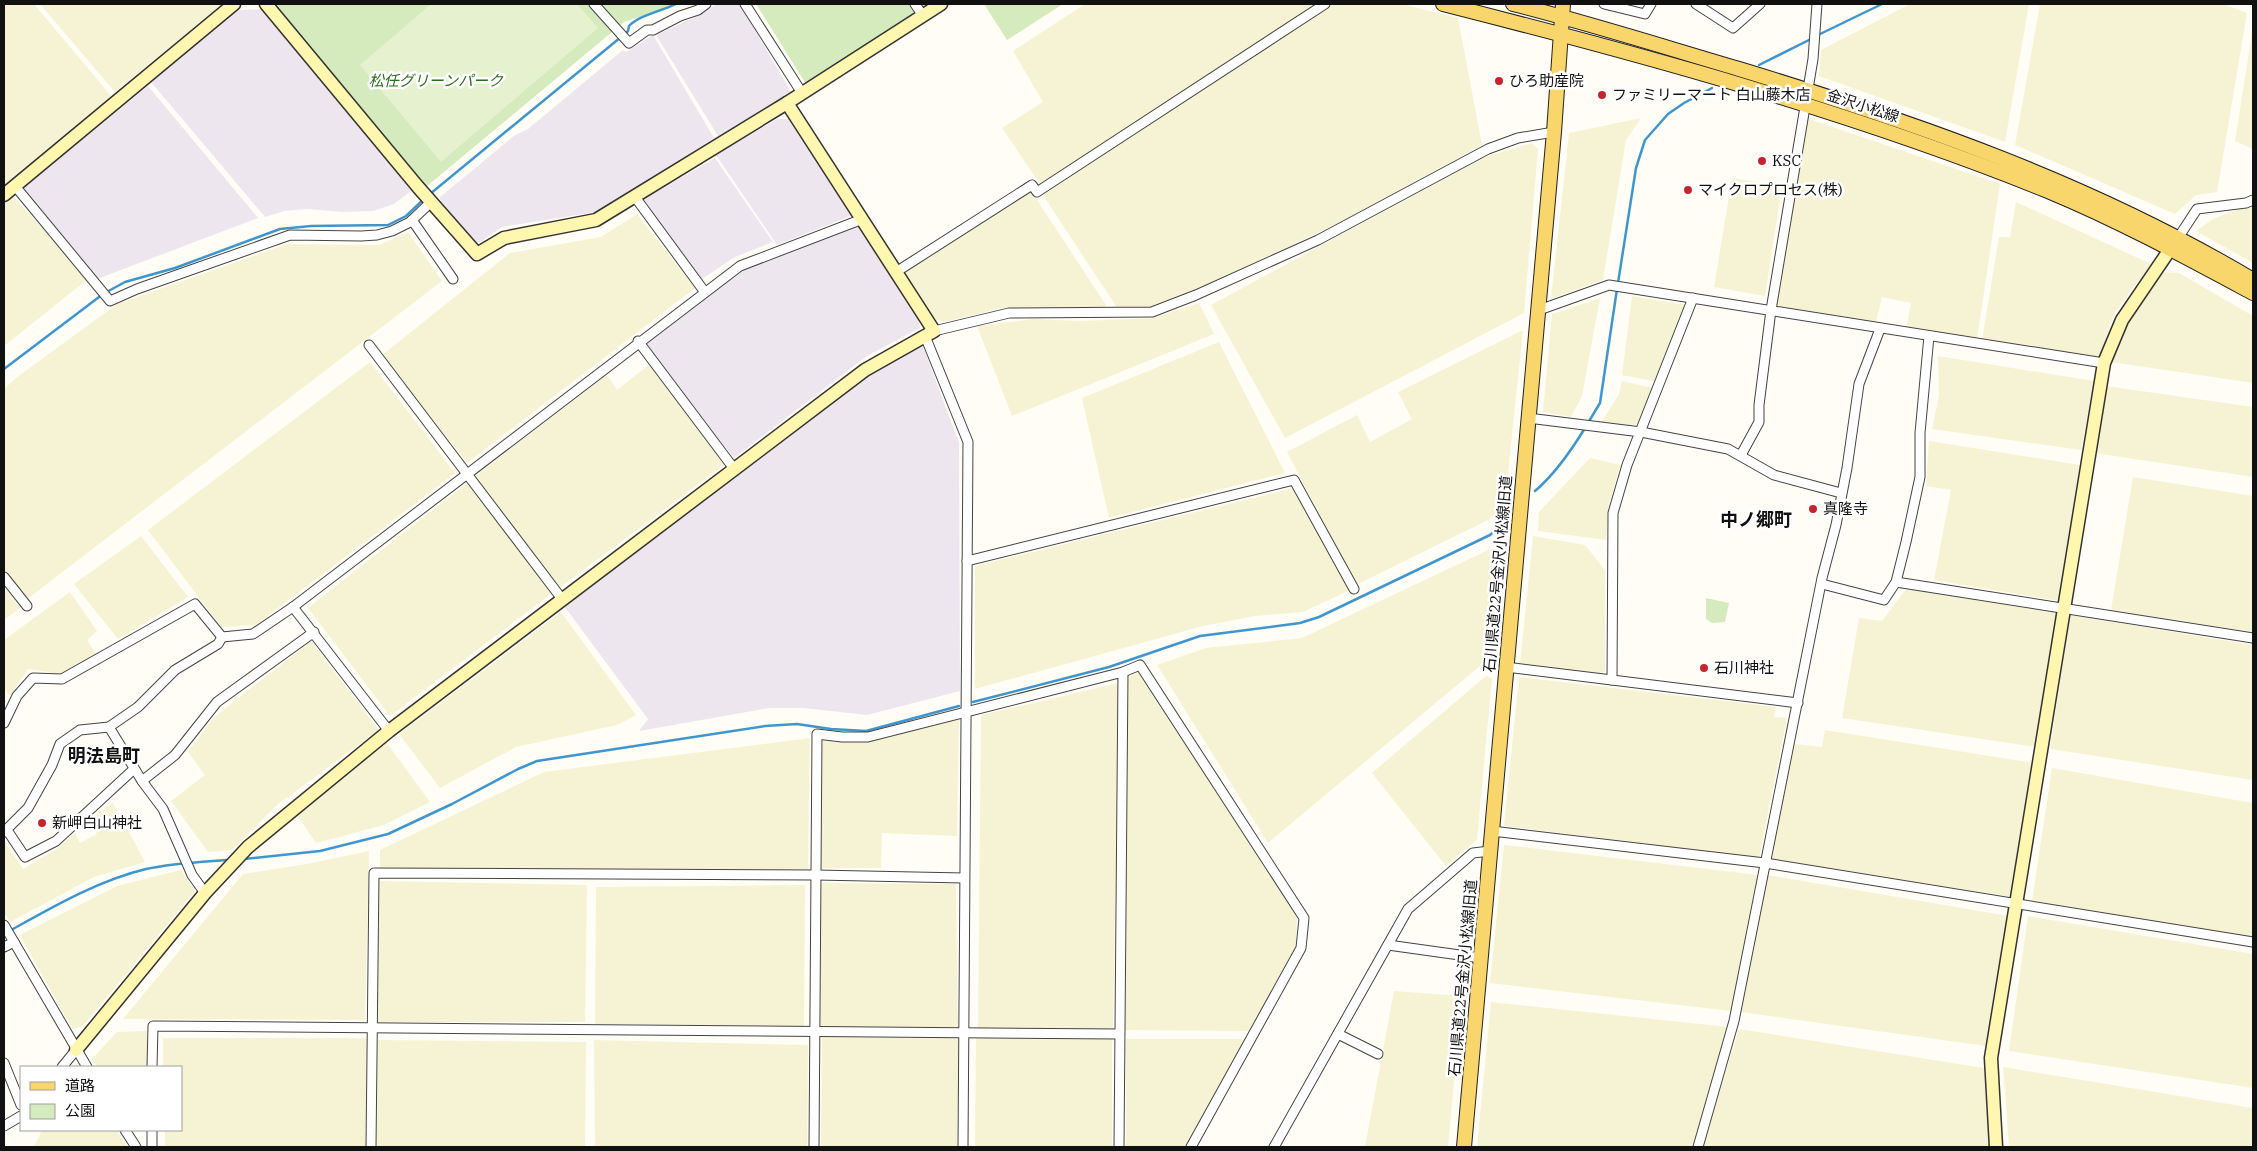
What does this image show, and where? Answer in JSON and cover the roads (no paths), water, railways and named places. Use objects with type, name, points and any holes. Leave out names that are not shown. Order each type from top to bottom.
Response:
[{"type":"main road","name":"金沢小松線","points":[[1443,4],[1806,97]]},
{"type":"main road","name":"金沢小松線","points":[[1513,4],[1563,10],[1806,97],[2001,157],[2105,202],[2253,293]]},
{"type":"main road","name":"石川県道22号金沢小松線旧道","points":[[1464,1147],[1539,310],[1563,10]]},
{"type":"main road","name":"金沢小松線","points":[[2174,243],[2253,280]]},
{"type":"street","points":[[4,195],[234,4]]},
{"type":"street","points":[[266,4],[427,198],[477,254],[504,238],[596,220],[787,103],[941,4]]},
{"type":"street","points":[[594,4],[629,43],[647,30],[654,30],[680,16],[698,10],[706,4]]},
{"type":"street","points":[[744,4],[802,93]]},
{"type":"street","points":[[915,4],[923,16]]},
{"type":"street","points":[[896,272],[1032,185],[1037,192],[1325,4]]},
{"type":"street","points":[[1604,4],[1645,14],[1651,4]]},
{"type":"street","points":[[1696,4],[1733,28],[1760,4]]},
{"type":"street","points":[[1741,455],[1759,422],[1759,405],[1770,310],[1814,50],[1817,4]]},
{"type":"street","points":[[787,103],[860,220],[896,272],[929,334],[968,442],[963,1147]]},
{"type":"street","points":[[63,1066],[205,893],[248,847],[389,731],[866,370],[929,334],[1009,313],[1152,312],[1196,296],[1318,240],[1488,149],[1518,138],[1554,132]]},
{"type":"street","points":[[15,186],[110,301],[128,292],[290,235],[377,235],[392,231],[412,220],[427,198]]},
{"type":"street","points":[[635,197],[704,291]]},
{"type":"street","points":[[1996,1147],[1991,1058],[2104,363],[2122,320],[2197,209],[2246,203],[2253,200]]},
{"type":"street","points":[[412,220],[453,279]]},
{"type":"street","points":[[222,637],[253,634],[292,607],[638,341],[740,266],[860,220]]},
{"type":"street","points":[[1539,310],[1608,285],[2104,363]]},
{"type":"street","points":[[1612,680],[1613,513],[1627,465],[1692,298]]},
{"type":"street","points":[[1698,1147],[1734,1021],[1841,493],[1859,384],[1880,329]]},
{"type":"street","points":[[1822,584],[1884,600],[1896,582],[1920,477],[1920,432],[1929,336]]},
{"type":"street","points":[[638,341],[735,470]]},
{"type":"street","points":[[369,345],[562,599]]},
{"type":"street","points":[[1528,418],[1640,432],[1728,448],[1774,475],[1841,493]]},
{"type":"street","points":[[967,561],[1294,480],[1354,589]]},
{"type":"street","points":[[4,577],[26,606]]},
{"type":"street","points":[[1896,582],[2253,638]]},
{"type":"street","points":[[4,723],[17,696],[33,678],[62,678],[195,604],[222,637]]},
{"type":"street","points":[[292,607],[314,632],[389,731]]},
{"type":"street","points":[[142,781],[175,755],[217,702],[314,632]]},
{"type":"street","points":[[134,769],[56,841],[25,857],[5,831],[28,808],[52,765],[60,744],[80,730],[109,728],[138,707],[175,670],[218,644],[222,637]]},
{"type":"street","points":[[814,1147],[818,734],[842,737],[868,737],[965,714],[1123,672],[1140,665],[1304,918],[1301,948],[1192,1147]]},
{"type":"street","points":[[1506,667],[1798,703]]},
{"type":"street","points":[[1119,1147],[1123,672]]},
{"type":"street","points":[[109,728],[142,781],[163,809],[189,868],[205,893]]},
{"type":"street","points":[[1492,831],[1765,863],[2253,942]]},
{"type":"street","points":[[1274,1147],[1408,909],[1473,853],[1490,851]]},
{"type":"street","points":[[371,1147],[374,873],[816,875],[964,878]]},
{"type":"street","points":[[4,925],[86,1066]]},
{"type":"street","points":[[4,947],[12,939]]},
{"type":"street","points":[[1388,945],[1481,958]]},
{"type":"street","points":[[152,1066],[153,1026],[1119,1034]]},
{"type":"street","points":[[1338,1034],[1378,1054]]},
{"type":"street","points":[[4,1063],[20,1103]]},
{"type":"street","points":[[4,1126],[20,1117]]},
{"type":"street","points":[[126,1131],[136,1147]]},
{"type":"street","points":[[152,1131],[152,1147]]},
{"type":"waterway","points":[[625,34],[633,22],[676,4]]},
{"type":"waterway","points":[[1816,36],[1882,4]]},
{"type":"waterway","points":[[430,194],[621,37]]},
{"type":"waterway","points":[[1759,65],[1811,39]]},
{"type":"waterway","points":[[1618,283],[1636,168],[1645,140],[1668,114],[1712,88]]},
{"type":"waterway","points":[[4,369],[103,294],[125,282],[175,268],[280,229],[311,226],[388,225],[406,216],[424,199]]},
{"type":"waterway","points":[[1588,423],[1600,403],[1617,289]]},
{"type":"waterway","points":[[1535,491],[1562,462],[1585,428]]},
{"type":"waterway","points":[[973,702],[1109,667],[1200,636],[1300,623],[1319,617],[1490,535],[1505,522]]},
{"type":"waterway","points":[[244,859],[320,851],[388,834],[537,761],[765,726],[797,724],[831,729],[866,731],[959,706]]},
{"type":"waterway","points":[[4,934],[91,888],[127,874],[166,865],[226,860]]},
{"type":"place","name":"ひろ助産院","points":[[1499,81]]},
{"type":"place","name":"ファミリーマート 白山藤木店","points":[[1602,95]]},
{"type":"place","name":"KSC","points":[[1762,161]]},
{"type":"place","name":"マイクロプロセス(株)","points":[[1688,190]]},
{"type":"place","name":"真隆寺","points":[[1813,509]]},
{"type":"place","name":"石川神社","points":[[1704,668]]},
{"type":"place","name":"新岬白山神社","points":[[42,823]]},
{"type":"district","name":"中ノ郷町","points":[[1756,520]]},
{"type":"district","name":"明法島町","points":[[104,756]]},
{"type":"park label","name":"松任グリーンパーク","points":[[436,81]]}]
